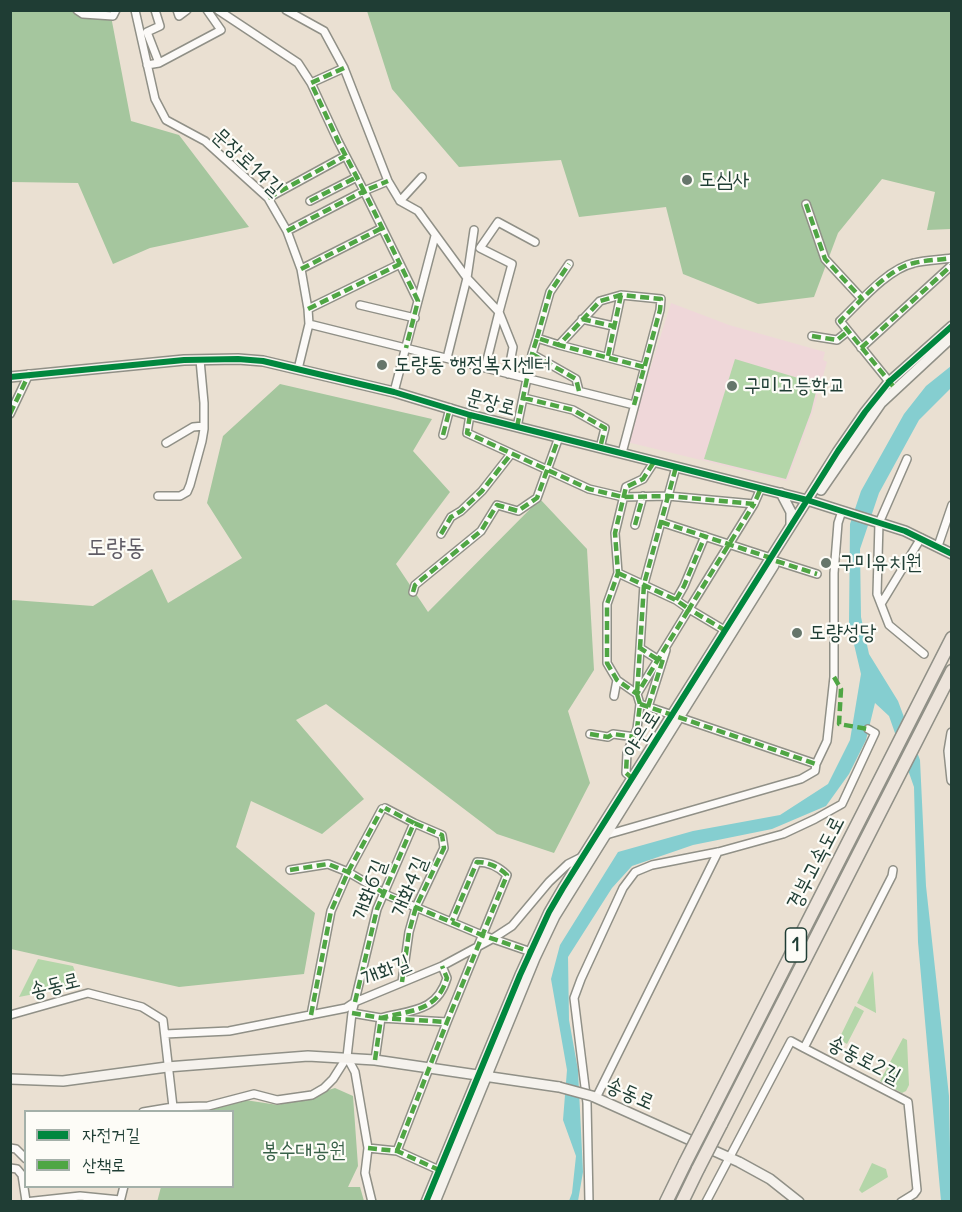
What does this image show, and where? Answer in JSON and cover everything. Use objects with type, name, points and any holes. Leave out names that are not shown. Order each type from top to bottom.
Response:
[{"type":"highway","name":"경부고속도로","points":[[666,1202],[951,638]]},
{"type":"highway","name":"경부고속도로","points":[[682,1202],[951,671]]},
{"type":"street","points":[[77,10],[84,14],[113,16],[116,10]]},
{"type":"street","name":"문장로14길","points":[[135,10],[155,99],[166,120],[205,141],[268,198],[287,231],[301,269],[308,309],[309,324],[298,369]]},
{"type":"street","points":[[155,10],[160,26],[147,32],[159,63]]},
{"type":"street","points":[[177,10],[179,16],[187,10]]},
{"type":"street","points":[[147,65],[159,63],[221,30],[207,10]]},
{"type":"street","points":[[218,10],[298,63],[311,83],[418,301]]},
{"type":"street","points":[[287,11],[324,31],[344,68],[388,181],[400,201],[418,211],[467,278],[499,312],[513,347],[508,374]]},
{"type":"street","points":[[311,83],[344,68]]},
{"type":"street","points":[[268,198],[345,156]]},
{"type":"street","points":[[309,201],[357,177]]},
{"type":"street","points":[[400,201],[422,177]]},
{"type":"street","points":[[287,231],[388,181]]},
{"type":"street","points":[[806,204],[825,259],[862,299]]},
{"type":"street","points":[[480,248],[498,222],[535,242]]},
{"type":"street","points":[[301,269],[382,228]]},
{"type":"street","points":[[447,358],[467,278],[474,230]]},
{"type":"street","points":[[394,392],[435,236]]},
{"type":"street","points":[[473,243],[513,264],[485,368]]},
{"type":"street","points":[[892,385],[840,321],[898,268],[912,263],[951,258]]},
{"type":"street","points":[[308,309],[400,264]]},
{"type":"street","points":[[517,427],[532,354],[550,292],[569,264]]},
{"type":"street","points":[[861,348],[951,265]]},
{"type":"street","points":[[559,345],[600,301],[621,295],[661,299],[622,453]]},
{"type":"street","points":[[608,356],[621,295]]},
{"type":"street","points":[[360,304],[415,318]]},
{"type":"street","points":[[582,319],[614,326]]},
{"type":"street","points":[[309,324],[634,405]]},
{"type":"street","name":"야은로","points":[[426,1202],[535,958],[570,889],[606,835],[726,631],[774,560],[791,526],[892,385],[951,326]]},
{"type":"street","points":[[812,336],[837,340],[847,332]]},
{"type":"street","name":"야은로","points":[[892,385],[951,337]]},
{"type":"street","points":[[537,338],[644,367]]},
{"type":"street","points":[[532,354],[576,379],[579,391]]},
{"type":"street","points":[[158,496],[176,498],[187,492],[202,441],[204,426],[200,360]]},
{"type":"street","name":"문장로","points":[[10,377],[200,360],[246,360],[298,369],[394,392],[470,415],[810,500],[921,538],[951,554]]},
{"type":"street","points":[[10,414],[29,374]]},
{"type":"street","points":[[524,398],[573,410],[605,428],[600,447]]},
{"type":"street","points":[[443,435],[450,408]]},
{"type":"street","points":[[470,415],[467,433],[589,489],[623,497],[668,496],[754,504]]},
{"type":"street","points":[[166,443],[193,427],[204,426]]},
{"type":"street","points":[[413,592],[415,585],[481,531],[497,505],[518,511],[537,498],[559,437]]},
{"type":"street","points":[[441,534],[451,517],[461,511],[482,491],[511,454]]},
{"type":"street","points":[[907,459],[879,523],[877,594],[890,625],[924,654]]},
{"type":"street","points":[[637,694],[617,680],[607,663],[608,604],[618,573],[615,533],[626,487],[643,479],[654,462]]},
{"type":"street","points":[[633,779],[626,773],[627,753],[635,736],[640,704],[637,694],[644,584],[676,467]]},
{"type":"street","points":[[637,694],[730,544],[761,488]]},
{"type":"street","points":[[781,493],[791,512],[791,526]]},
{"type":"street","points":[[635,525],[643,496]]},
{"type":"street","name":"야은로","points":[[435,1202],[531,952],[549,912],[633,779],[676,717],[810,500]]},
{"type":"street","points":[[938,546],[951,505]]},
{"type":"street","points":[[606,835],[801,779],[815,771],[827,741],[834,677],[834,573],[838,523],[842,511]]},
{"type":"street","points":[[661,522],[817,574]]},
{"type":"street","points":[[676,600],[705,536]]},
{"type":"street","points":[[881,604],[921,538]]},
{"type":"street","points":[[618,573],[676,600],[726,631]]},
{"type":"street","points":[[648,708],[668,643]]},
{"type":"street","points":[[640,648],[657,659]]},
{"type":"street","points":[[614,696],[617,680]]},
{"type":"street","points":[[640,704],[816,764]]},
{"type":"street","points":[[590,1202],[587,1103],[574,998],[623,888],[635,872],[652,865],[718,852],[783,834],[842,804],[875,733],[868,729]]},
{"type":"street","points":[[951,733],[951,780]]},
{"type":"street","points":[[590,734],[608,737],[613,734],[635,736]]},
{"type":"street","points":[[311,1015],[331,911],[348,872],[384,808],[414,823]]},
{"type":"street","name":"개화6길","points":[[355,1002],[377,909],[414,823]]},
{"type":"street","name":"개화4길","points":[[402,982],[409,932],[416,907],[444,848],[442,835],[414,823]]},
{"type":"street","points":[[594,1097],[718,852]]},
{"type":"street","name":"개화길","points":[[165,1034],[229,1031],[346,1008],[355,1002],[442,966],[492,939],[512,926],[549,882],[568,864],[583,857]]},
{"type":"street","points":[[397,1151],[507,875],[484,862],[477,862],[452,921]]},
{"type":"street","points":[[290,870],[328,864],[416,907],[492,939],[531,952]]},
{"type":"street","name":"송동로2길","points":[[804,1047],[892,876],[893,870]]},
{"type":"street","points":[[381,1018],[427,1006],[434,1002],[447,978],[442,966]]},
{"type":"street","name":"송동로","points":[[10,1015],[88,993],[142,1007],[163,1020],[165,1034]]},
{"type":"street","points":[[154,1110],[208,1106],[254,1094],[277,1100],[312,1095],[333,1079],[347,1057],[355,1002]]},
{"type":"street","points":[[352,1013],[381,1018],[447,1022]]},
{"type":"street","points":[[375,1060],[381,1018]]},
{"type":"street","points":[[165,1034],[173,1107]]},
{"type":"street","name":"송동로2길","points":[[729,1157],[791,1041],[908,1102],[917,1190],[901,1202]]},
{"type":"street","name":"송동로","points":[[10,1078],[63,1081],[167,1067],[308,1056],[375,1060],[483,1075],[560,1087],[594,1097],[729,1157],[770,1179],[798,1200]]},
{"type":"street","points":[[347,1057],[355,1072],[368,1148],[365,1173],[372,1202]]},
{"type":"street","points":[[10,1148],[16,1149],[24,1157]]},
{"type":"street","points":[[368,1148],[397,1151],[439,1170]]},
{"type":"street","points":[[706,1202],[729,1157]]},
{"type":"street","points":[[10,1168],[16,1169],[22,1175],[25,1201],[80,1196],[120,1201]]},
{"type":"shaded area","name":"구미고등학교","points":[[671,303],[729,325],[825,352],[823,360],[827,362],[813,411],[787,481],[627,442]]},
{"type":"green space","points":[[11,11],[110,11],[131,121],[179,135],[249,227],[150,248],[113,264],[78,183],[11,182]]},
{"type":"green space","points":[[367,11],[951,11],[951,229],[927,230],[935,192],[882,179],[838,233],[814,297],[758,304],[683,274],[666,207],[579,217],[561,160],[459,167],[392,89]]},
{"type":"green space","points":[[735,359],[818,384],[811,412],[786,479],[704,459]]},
{"type":"green space","points":[[280,384],[432,419],[413,451],[450,492],[396,564],[428,612],[540,499],[587,549],[594,670],[568,711],[590,783],[554,853],[497,834],[326,704],[296,720],[364,799],[322,834],[251,801],[236,847],[315,913],[304,974],[179,987],[11,949],[10,602],[13,600],[93,606],[152,569],[168,603],[242,558],[207,503],[223,436]]},
{"type":"green space","points":[[38,959],[73,966],[80,985],[19,997]]},
{"type":"green space","points":[[873,971],[876,1012],[876,1013],[857,1003]]},
{"type":"green space","points":[[855,1006],[864,1011],[847,1044],[839,1039]]},
{"type":"green space","points":[[903,1038],[907,1040],[909,1085],[902,1093],[880,1081]]},
{"type":"green space","name":"봉수대공원","points":[[335,1088],[353,1096],[358,1166],[348,1187],[360,1187],[364,1201],[157,1202],[161,1188],[234,1188],[234,1110],[208,1110],[245,1100],[278,1105]]},
{"type":"green space","points":[[872,1163],[886,1169],[888,1177],[862,1193],[859,1190]]},
{"type":"water","points":[[951,366],[951,388],[919,420],[879,493],[860,549],[861,617],[869,654],[898,701],[920,760],[926,886],[949,1096],[951,1201],[941,1201],[918,942],[914,787],[889,716],[875,703],[866,740],[849,774],[826,806],[772,829],[693,845],[632,866],[612,888],[568,957],[569,1020],[578,1070],[583,1172],[578,1201],[569,1201],[576,1156],[563,1120],[567,1070],[551,979],[560,945],[618,852],[693,831],[780,815],[828,784],[850,740],[861,674],[849,623],[850,524],[861,491],[904,414],[926,386]]},
{"type":"marked path","points":[[344,68],[311,83],[364,191],[388,181]]},
{"type":"marked path","points":[[268,198],[345,156]]},
{"type":"marked path","points":[[310,201],[357,177]]},
{"type":"marked path","points":[[287,231],[364,191],[400,264]]},
{"type":"marked path","points":[[806,204],[825,259],[862,299]]},
{"type":"marked path","points":[[301,269],[382,228]]},
{"type":"marked path","points":[[893,386],[840,321],[884,279],[904,266],[923,261],[952,258]]},
{"type":"marked path","points":[[308,309],[400,264],[418,301],[406,348]]},
{"type":"marked path","points":[[537,338],[550,292],[569,264]]},
{"type":"marked path","points":[[861,348],[952,265]]},
{"type":"marked path","points":[[608,356],[621,295]]},
{"type":"marked path","points":[[634,405],[660,310],[661,299],[621,295],[600,301],[559,345],[644,367]]},
{"type":"marked path","points":[[582,319],[613,326]]},
{"type":"marked path","points":[[812,336],[837,340],[847,332]]},
{"type":"marked path","points":[[517,427],[537,338],[559,345]]},
{"type":"marked path","points":[[532,354],[576,379],[579,391]]},
{"type":"marked path","points":[[10,414],[29,374]]},
{"type":"marked path","points":[[524,398],[573,410],[605,428],[600,448]]},
{"type":"marked path","points":[[443,435],[450,408]]},
{"type":"marked path","points":[[470,415],[467,433],[589,489],[623,497],[668,496],[754,504],[761,488]]},
{"type":"marked path","points":[[413,592],[415,585],[481,531],[497,505],[518,511],[537,498],[559,437]]},
{"type":"marked path","points":[[441,534],[451,517],[461,511],[482,491],[511,454]]},
{"type":"marked path","points":[[618,573],[676,600],[689,609],[637,694],[617,680],[607,663],[607,604],[618,573],[615,533],[626,487],[643,479],[654,462]]},
{"type":"marked path","points":[[640,648],[644,584],[676,467]]},
{"type":"marked path","points":[[635,525],[643,496]]},
{"type":"marked path","points":[[726,631],[689,609],[754,504]]},
{"type":"marked path","points":[[661,522],[771,558]]},
{"type":"marked path","points":[[676,600],[705,536]]},
{"type":"marked path","points":[[776,561],[817,574]]},
{"type":"marked path","points":[[633,779],[626,773],[627,753],[637,729],[640,704],[637,694],[640,648],[657,659]]},
{"type":"marked path","points":[[648,707],[664,656]]},
{"type":"marked path","points":[[834,677],[841,689],[839,724],[868,729]]},
{"type":"marked path","points":[[640,704],[816,764]]},
{"type":"marked path","points":[[590,734],[635,737]]},
{"type":"marked path","points":[[355,1002],[377,909],[414,823],[385,808]]},
{"type":"marked path","points":[[311,1015],[331,911],[348,872],[382,809]]},
{"type":"marked path","points":[[402,982],[409,932],[416,907],[444,848],[442,835],[414,823]]},
{"type":"marked path","points":[[397,1151],[507,875],[493,866],[477,862],[452,921]]},
{"type":"marked path","points":[[290,870],[328,864],[348,872],[389,896],[482,935],[531,952]]},
{"type":"marked path","points":[[375,1060],[381,1018],[422,1008],[430,1003],[443,989],[447,978],[442,966]]},
{"type":"marked path","points":[[352,1013],[381,1018],[447,1022]]},
{"type":"marked path","points":[[368,1148],[397,1151],[439,1170]]},
{"type":"cycle path","points":[[426,1202],[520,975],[549,912],[563,888],[838,451],[889,382],[952,326]]},
{"type":"cycle path","points":[[10,377],[184,360],[263,361],[394,392],[470,415],[807,500],[905,531],[952,554]]},
{"type":"place","name":"도심사","points":[[687,180]]},
{"type":"place","name":"도량동 행정복지센터","points":[[382,365]]},
{"type":"place","name":"구미고등학교","points":[[732,386]]},
{"type":"place","name":"구미유치원","points":[[826,563]]},
{"type":"place","name":"도량성당","points":[[797,633]]},
{"type":"district","name":"도량동","points":[[116,548]]}]
